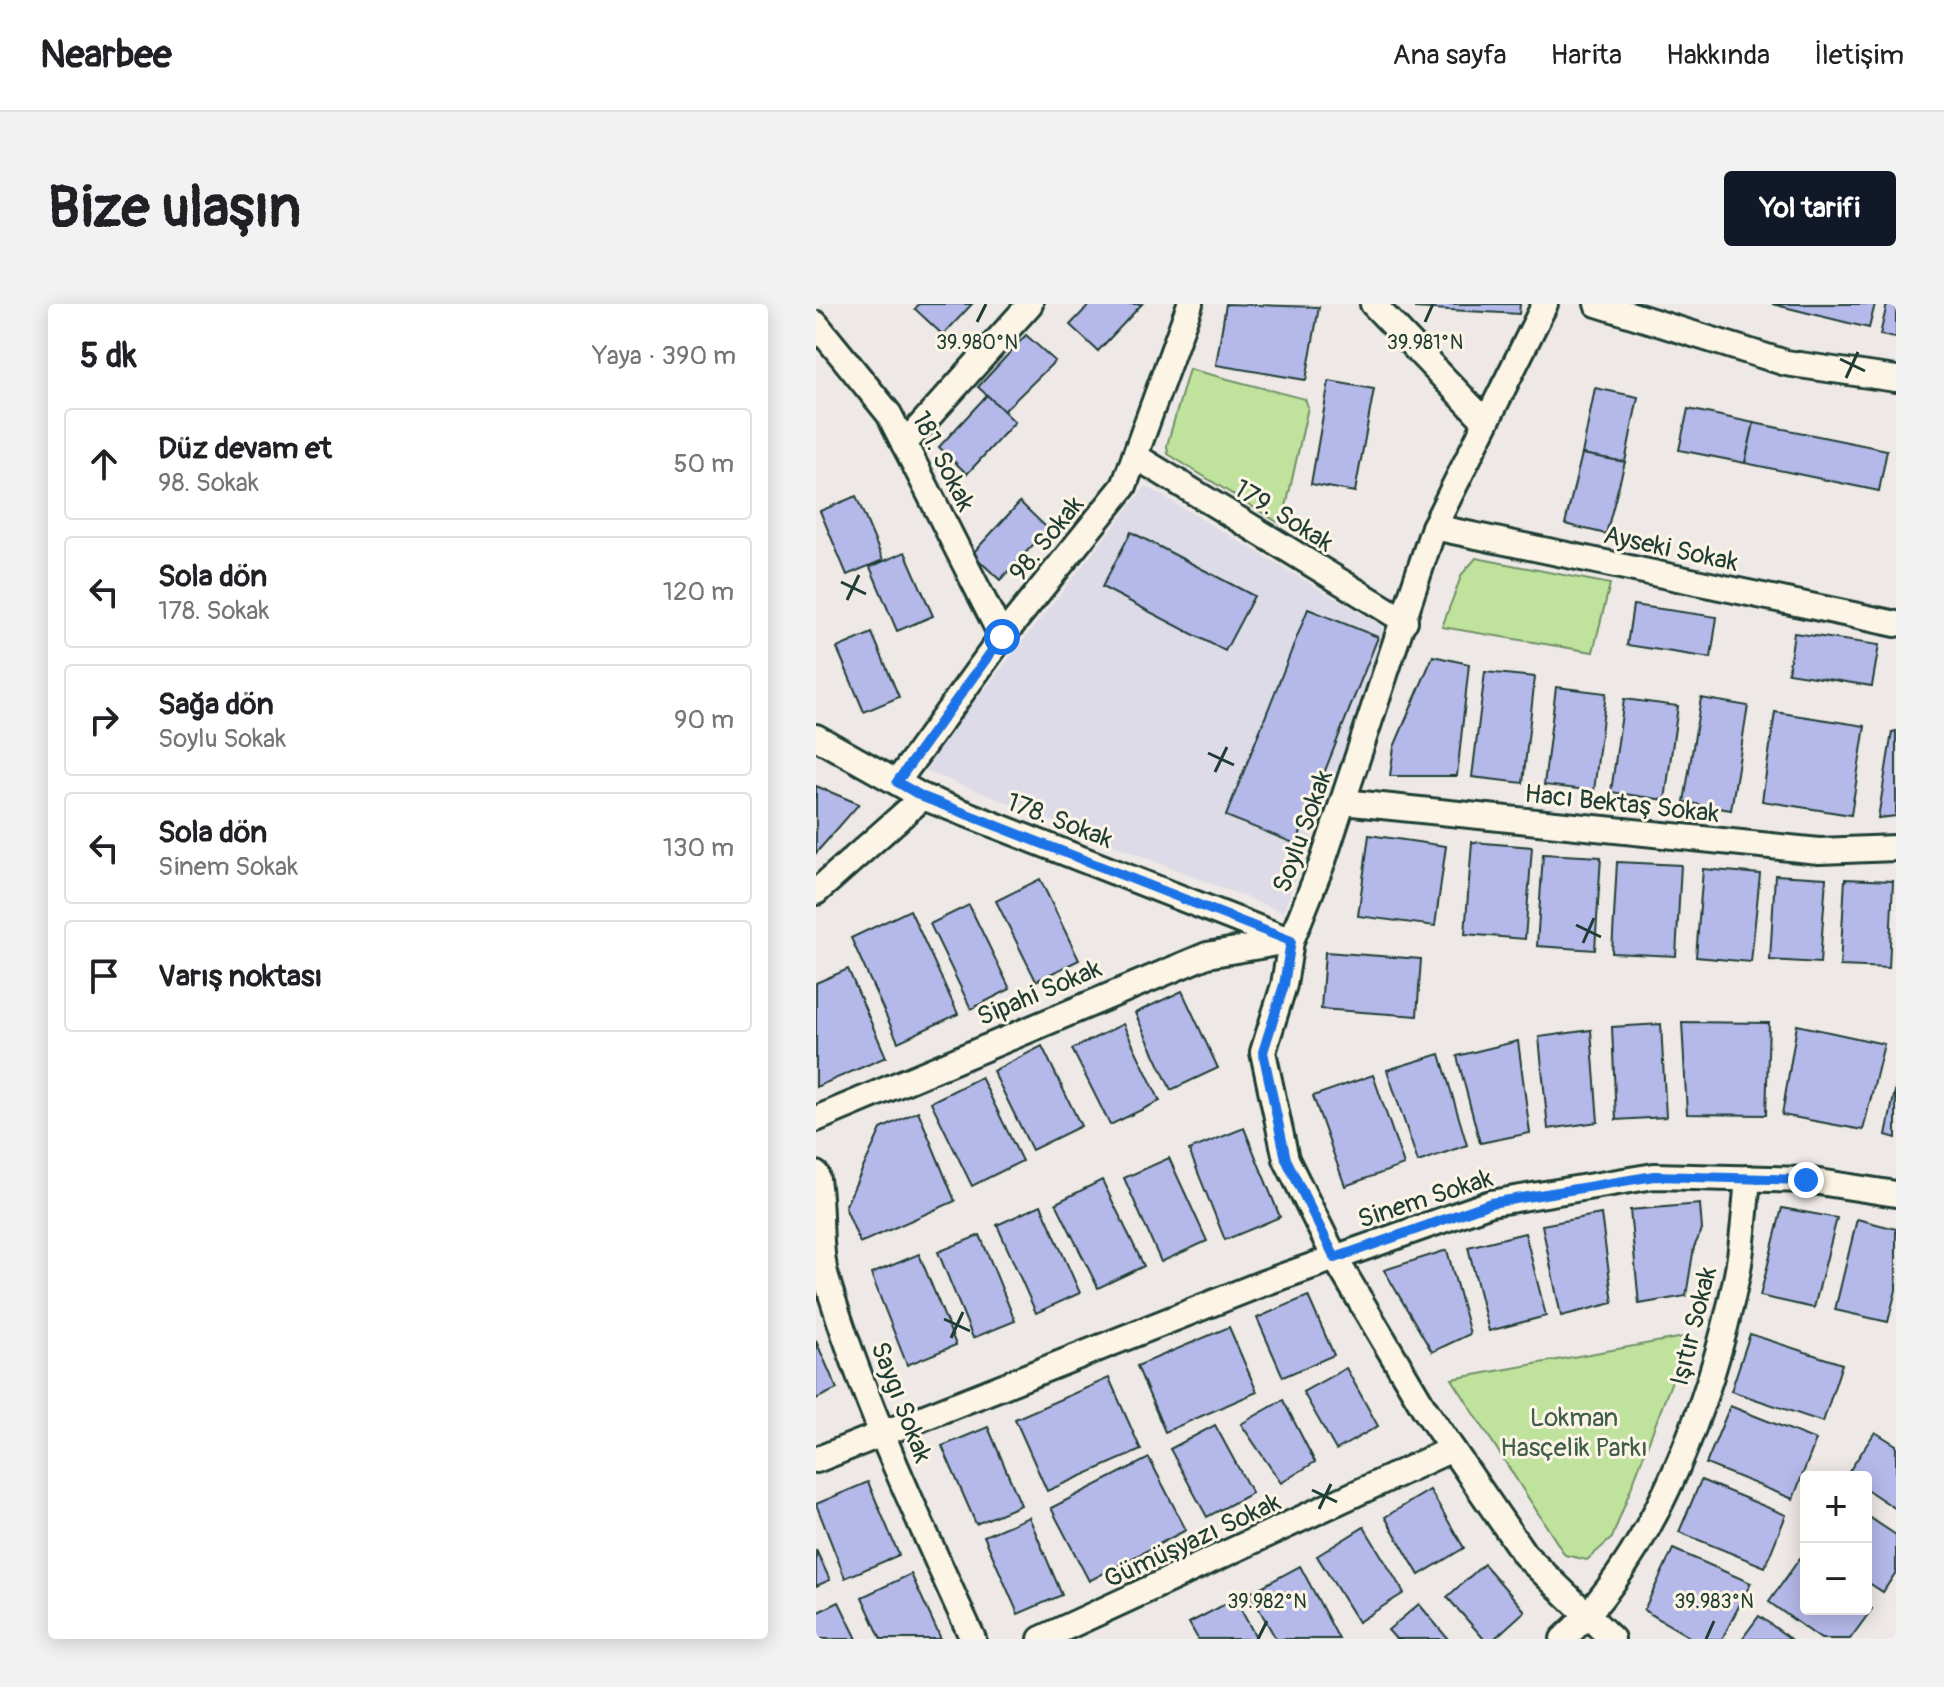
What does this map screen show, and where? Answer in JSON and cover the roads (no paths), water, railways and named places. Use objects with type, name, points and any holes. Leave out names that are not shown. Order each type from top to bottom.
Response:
[{"type":"street","points":[[904,444],[1030,304]]},
{"type":"street","name":"98. Sokak","points":[[897,782],[1002,637],[1124,486],[1190,304]]},
{"type":"street","points":[[1373,304],[1485,421]]},
{"type":"street","name":"Soylu Sokak","points":[[1545,304],[1434,527],[1343,802],[1291,941],[1284,985],[1263,1052],[1286,1159],[1335,1258],[1452,1449],[1525,1555],[1612,1639]]},
{"type":"street","points":[[1597,304],[1786,363],[1896,379]]},
{"type":"street","name":"181. Sokak","points":[[816,324],[889,414],[1002,637]]},
{"type":"street","name":"179. Sokak","points":[[1135,456],[1405,621]]},
{"type":"street","name":"Ayseki Sokak","points":[[1434,527],[1896,624]]},
{"type":"street","name":"178. Sokak","points":[[816,737],[923,797],[1291,941]]},
{"type":"street","points":[[816,892],[923,797]]},
{"type":"street","name":"Hacı Bektaş Sokak","points":[[1343,802],[1819,851],[1896,848]]},
{"type":"street","name":"Sipahi Sokak","points":[[816,1119],[1111,992],[1207,955],[1291,941]]},
{"type":"street","name":"Saygı Sokak","points":[[816,1174],[820,1249],[825,1273],[881,1434],[973,1639]]},
{"type":"street","name":"Sinem Sokak","points":[[816,1460],[1335,1258],[1491,1203],[1654,1176],[1806,1180],[1896,1194]]},
{"type":"street","name":"Işıtır Sokak","points":[[1563,1639],[1588,1616],[1651,1521],[1707,1393],[1737,1273],[1748,1178]]},
{"type":"street","name":"Gümüşyazı Sokak","points":[[1041,1639],[1452,1449]]},
{"type":"park label","name":"Lokman Hasçelik Parkı","points":[[1574,1432]]}]
